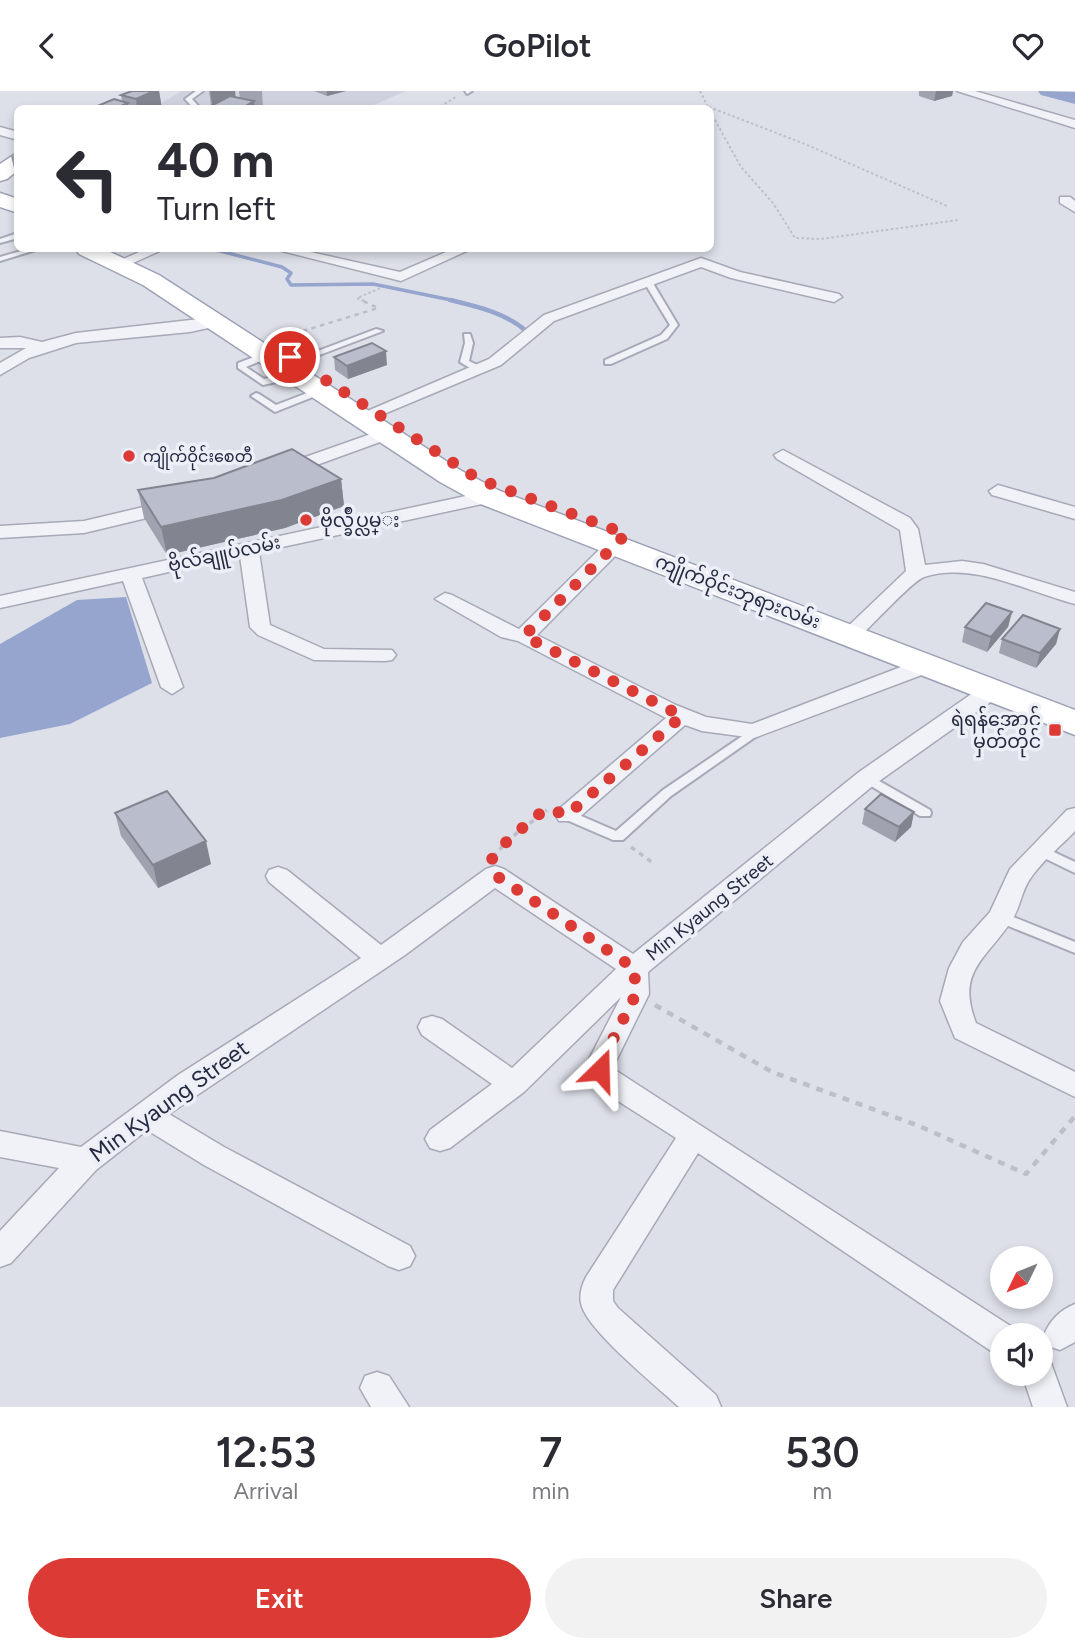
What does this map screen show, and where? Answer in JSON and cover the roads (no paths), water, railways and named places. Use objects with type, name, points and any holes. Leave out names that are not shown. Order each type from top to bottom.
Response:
[{"type":"main road","points":[[0,176],[14,160]]},
{"type":"main road","name":"ကျိုက်ဝိုင်းဘုရားလမ်း","points":[[98,252],[119,257],[379,423],[489,497],[621,539]]},
{"type":"main road","name":"ကျိုက်ဝိုင်းဘုရားလမ်း","points":[[119,257],[288,365]]},
{"type":"main road","name":"ကျိုက်ဝိုင်းဘုရားလမ်း","points":[[379,423],[478,479],[621,539],[998,685],[1075,723]]},
{"type":"main road","name":"ကျိုက်ဝိုင်းဘုရားလမ်း","points":[[857,629],[927,665],[1075,705]]},
{"type":"street","points":[[963,91],[1075,124]]},
{"type":"street","points":[[1075,197],[1065,200],[1075,208]]},
{"type":"street","points":[[119,257],[143,252]]},
{"type":"street","points":[[294,252],[401,277],[457,252]]},
{"type":"street","points":[[262,481],[495,362],[549,318],[703,262],[736,275],[834,297]]},
{"type":"street","points":[[0,370],[46,347],[100,333],[183,331],[217,322]]},
{"type":"street","points":[[0,343],[20,342],[46,347]]},
{"type":"street","points":[[783,455],[903,522],[909,529],[916,572]]},
{"type":"street","points":[[998,491],[1075,513]]},
{"type":"street","name":"ဗိုလ်ချူပ်လမ်း","points":[[0,602],[489,497]]},
{"type":"street","points":[[0,532],[84,527],[188,502]]},
{"type":"street","points":[[524,636],[621,539]]},
{"type":"street","points":[[249,548],[260,627],[265,631],[321,655],[386,655]]},
{"type":"street","points":[[857,629],[916,572],[962,567],[983,570],[1075,598]]},
{"type":"street","points":[[130,573],[172,687]]},
{"type":"street","points":[[445,599],[508,633],[524,636],[702,724],[757,730],[927,665]]},
{"type":"street","name":"Min Kyaung Street","points":[[440,1139],[514,1084],[867,778],[998,685]]},
{"type":"street","points":[[567,815],[682,716]]},
{"type":"street","points":[[1075,817],[1019,875],[1001,917],[972,949],[962,968],[954,1001],[965,1030],[1075,1085]]},
{"type":"street","name":"Min Kyaung Street","points":[[0,1253],[85,1161],[188,1083],[379,958],[495,875],[635,981]]},
{"type":"street","points":[[278,876],[379,958]]},
{"type":"street","points":[[635,981],[600,1065],[603,1077],[694,1134],[990,1331]]},
{"type":"street","points":[[432,1027],[514,1084]]},
{"type":"street","points":[[146,1115],[214,1156],[400,1256]]},
{"type":"street","points":[[694,1134],[597,1287],[597,1305],[607,1319],[704,1407]]},
{"type":"street","points":[[0,1144],[85,1161]]},
{"type":"street","points":[[1043,1386],[1050,1407]]},
{"type":"lane","points":[[194,105],[188,99],[200,91]]},
{"type":"lane","points":[[0,259],[24,252]]},
{"type":"lane","points":[[608,362],[664,337],[674,325],[648,282]]},
{"type":"lane","points":[[256,396],[275,409],[288,365],[379,331]]},
{"type":"lane","points":[[467,336],[469,343],[464,362],[478,369]]},
{"type":"lane","points":[[567,815],[618,837],[667,793],[757,730]]},
{"type":"lane","points":[[867,778],[925,813]]},
{"type":"lane","points":[[1041,851],[1075,867]]},
{"type":"lane","points":[[1001,917],[1075,948]]},
{"type":"water","points":[[126,597],[152,683],[70,724],[0,738],[0,644],[77,600]]},
{"type":"waterway","points":[[1048,91],[1075,98]]},
{"type":"waterway","points":[[224,252],[282,267],[291,273],[287,279],[291,285],[373,284],[456,301]]},
{"type":"waterway","points":[[450,300],[500,315],[526,331],[523,334]]},
{"type":"place","name":"ကျိုက်ဝိုင်းစေတီ","points":[[129,456]]},
{"type":"place","name":"ဗိုလ္ခ်ဳပ္လမ္း","points":[[306,520]]},
{"type":"place","name":"ရဲရန်အောင် မှတ်တိုင်","points":[[1055,730]]}]
